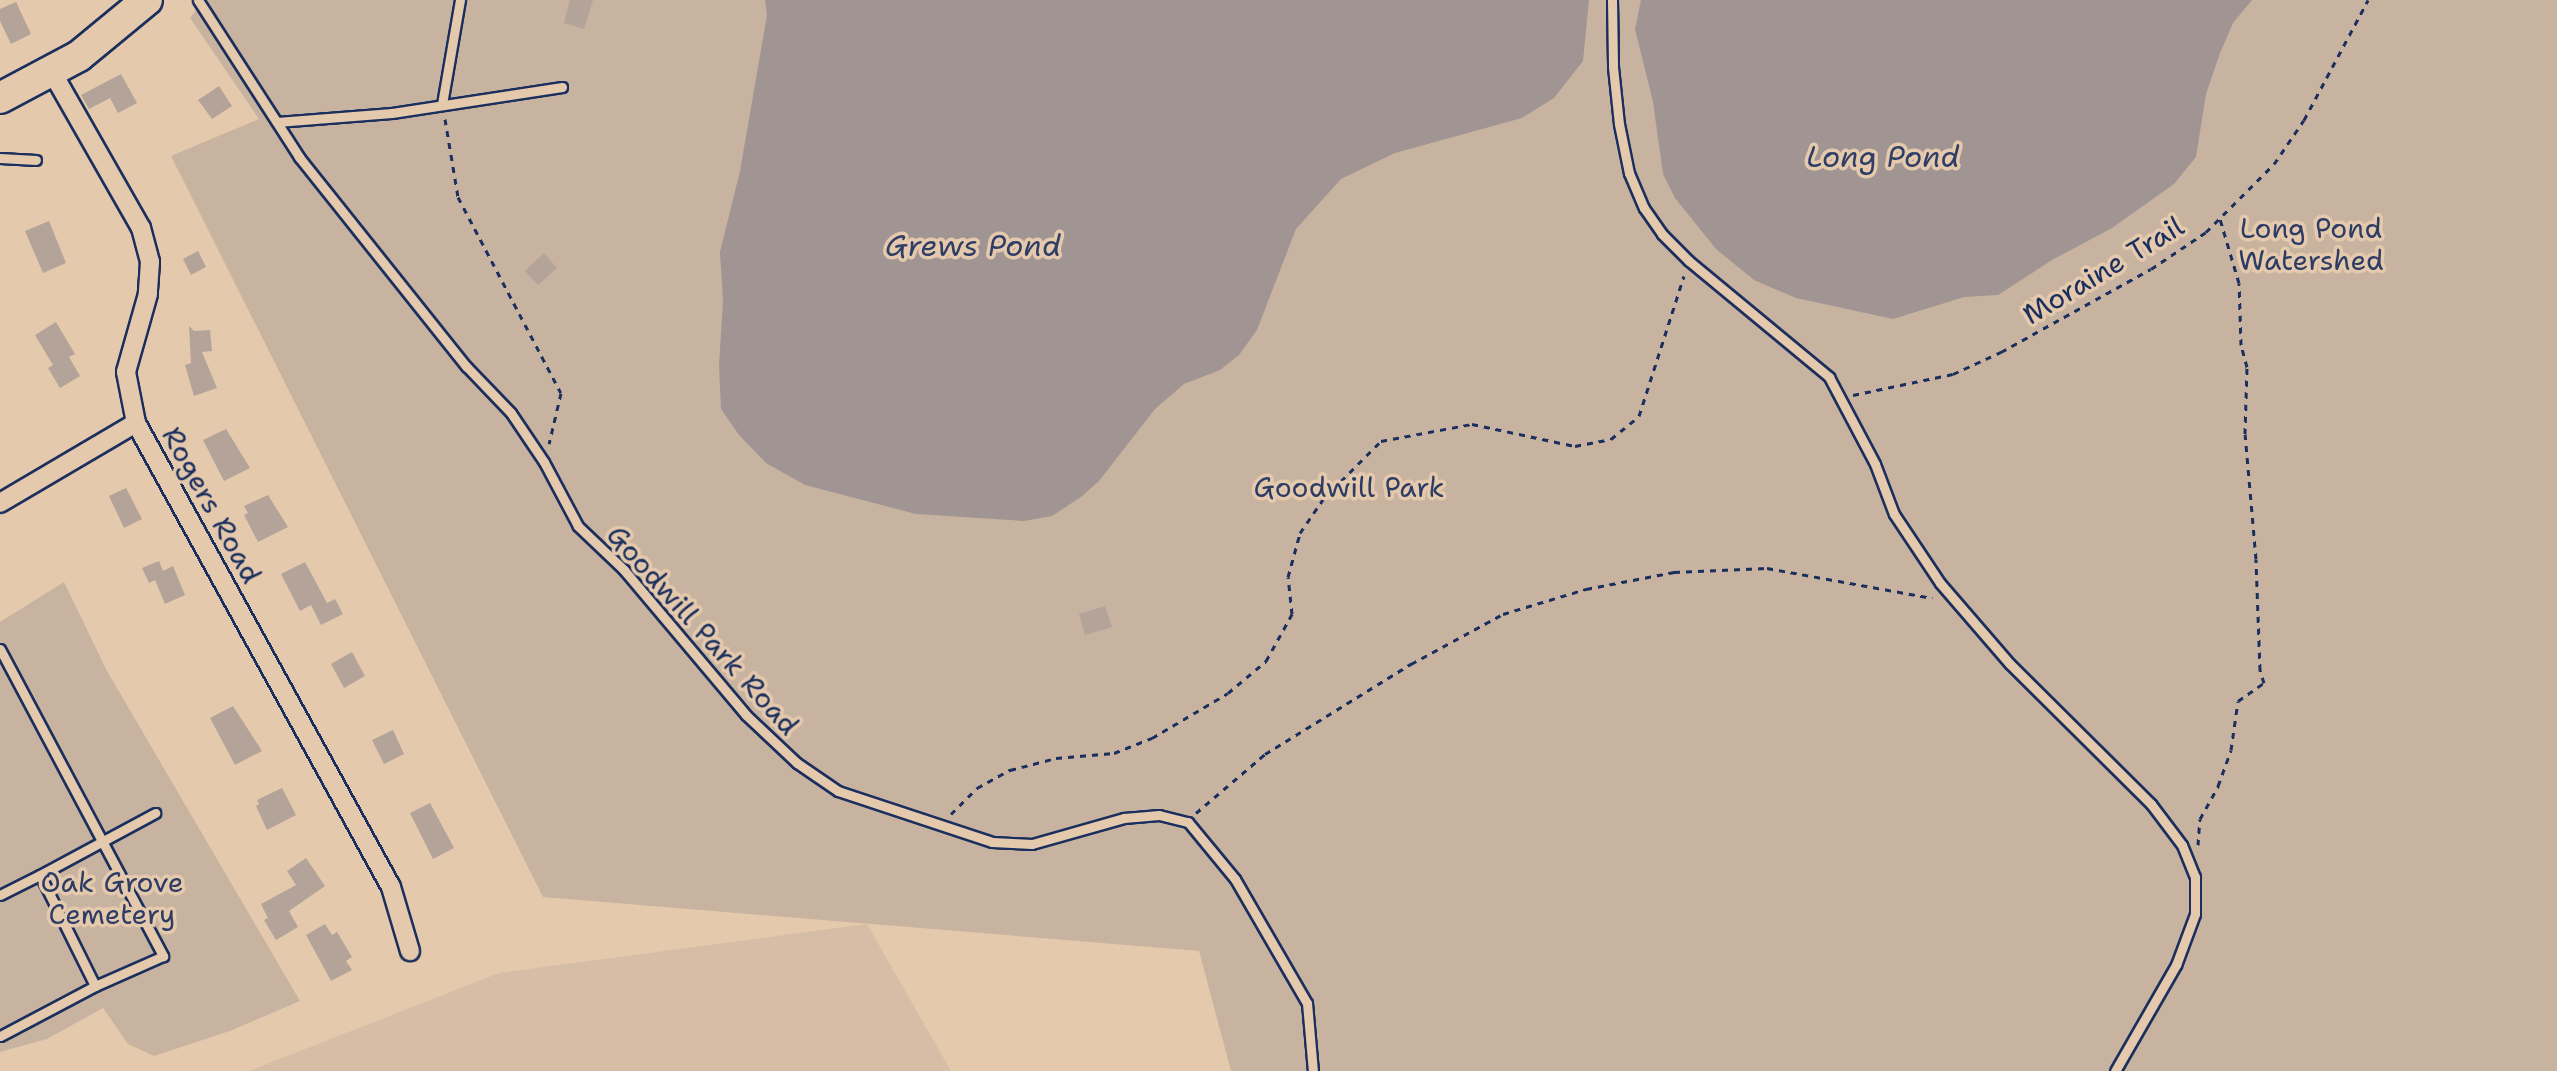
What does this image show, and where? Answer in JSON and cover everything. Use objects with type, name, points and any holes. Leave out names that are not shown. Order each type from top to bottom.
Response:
[{"type":"highway","points":[[0,98],[52,72],[105,37],[147,0]]},
{"type":"street","name":"Rogers Road","points":[[52,72],[141,228],[150,262],[148,294],[126,372],[136,423],[391,887],[410,951]]},
{"type":"street","points":[[0,503],[136,423]]},
{"type":"lane","name":"Goodwill Park Road","points":[[198,0],[277,122],[362,237],[466,366],[511,413],[544,462],[578,526],[624,570],[746,715],[797,763],[838,791],[992,842],[1032,844],[1124,818],[1159,815],[1188,822]]},
{"type":"lane","points":[[442,104],[460,0]]},
{"type":"lane","points":[[1612,0],[1613,67],[1629,173],[1644,208],[1662,234],[1689,261],[1829,377],[1875,464],[1894,514],[1956,602],[2010,664],[2151,804],[2182,845],[2195,877],[2195,914],[2176,965],[2115,1071]]},
{"type":"lane","points":[[277,122],[342,118],[562,87]]},
{"type":"lane","points":[[0,158],[36,160]]},
{"type":"lane","points":[[0,649],[163,956],[95,986],[0,1036]]},
{"type":"lane","points":[[0,895],[155,813]]},
{"type":"lane","points":[[1188,822],[1235,879],[1307,1003],[1313,1071]]},
{"type":"lane","points":[[40,875],[95,986]]},
{"type":"path","name":"Moraine Trail","points":[[1841,397],[1953,374],[2001,352],[2151,269],[2220,219],[2274,164],[2304,120],[2368,0]]},
{"type":"path","points":[[442,104],[458,197],[561,393],[544,462]]},
{"type":"path","points":[[2195,877],[2200,819],[2218,786],[2231,750],[2238,701],[2264,683],[2260,670],[2256,559],[2245,434],[2247,367],[2241,345],[2239,283],[2220,219]]},
{"type":"path","points":[[939,826],[977,788],[1010,770],[1056,758],[1114,753],[1152,738],[1228,693],[1266,661],[1292,614],[1288,577],[1300,533],[1324,498],[1381,441],[1472,424],[1575,446],[1611,439],[1639,416],[1689,261]]},
{"type":"path","points":[[1188,822],[1206,801],[1265,754],[1387,678],[1503,614],[1586,589],[1674,572],[1767,568],[1956,602]]},
{"type":"shaded area","points":[[867,924],[951,1071],[249,1071],[499,973]]},
{"type":"green space","name":"Goodwill Park","points":[[203,0],[2557,0],[2557,1071],[1231,1071],[1199,951],[543,897],[171,156],[259,119],[190,18]]},
{"type":"green space","name":"Oak Grove Cemetery","points":[[64,582],[107,671],[300,1001],[230,1031],[154,1056],[128,1044],[103,1008],[47,1039],[0,1052],[0,622]]},
{"type":"water","name":"Grews Pond","points":[[765,0],[1589,0],[1583,61],[1554,98],[1522,118],[1395,153],[1341,179],[1296,229],[1257,330],[1239,355],[1220,370],[1184,384],[1155,409],[1099,481],[1081,497],[1052,516],[1024,521],[916,514],[805,485],[766,463],[739,435],[721,409],[719,365],[723,301],[720,252],[740,171],[767,15]]},
{"type":"water","name":"Long Pond","points":[[1641,0],[2252,0],[2233,23],[2220,53],[2206,94],[2196,157],[2174,184],[2112,228],[2052,260],[1998,295],[1964,297],[1893,319],[1796,298],[1754,280],[1716,249],[1675,198],[1663,174],[1653,102],[1635,29]]},
{"type":"building","points":[[570,0],[593,0],[584,29],[564,23]]},
{"type":"building","points":[[16,2],[31,34],[11,44],[0,21],[0,9]]},
{"type":"building","points":[[121,74],[137,103],[118,113],[110,98],[89,109],[81,95]]},
{"type":"building","points":[[219,86],[232,106],[212,119],[198,100]]},
{"type":"building","points":[[49,221],[66,263],[43,273],[25,231]]},
{"type":"building","points":[[198,251],[206,267],[191,275],[183,259]]},
{"type":"building","points":[[544,253],[557,268],[538,285],[525,271]]},
{"type":"building","points":[[56,322],[75,354],[69,357],[80,376],[60,388],[48,368],[53,365],[35,335]]},
{"type":"building","points":[[189,326],[194,331],[210,330],[212,351],[202,352],[217,388],[194,396],[185,365],[191,363]]},
{"type":"building","points":[[226,429],[250,468],[224,481],[203,440]]},
{"type":"building","points":[[126,488],[142,519],[124,528],[109,496]]},
{"type":"building","points":[[268,495],[288,527],[258,542],[244,515],[248,513],[244,506]]},
{"type":"building","points":[[159,561],[163,571],[173,566],[185,595],[165,604],[155,580],[149,583],[142,568]]},
{"type":"building","points":[[305,562],[327,603],[335,599],[343,614],[321,625],[311,605],[300,611],[281,574]]},
{"type":"building","points":[[1105,606],[1112,627],[1085,635],[1079,614]]},
{"type":"building","points":[[352,652],[365,676],[344,688],[331,664]]},
{"type":"building","points":[[233,706],[262,751],[235,765],[210,718]]},
{"type":"building","points":[[393,730],[404,754],[384,764],[372,740]]},
{"type":"building","points":[[282,788],[296,815],[267,830],[256,806],[259,804],[257,800]]},
{"type":"building","points":[[430,803],[454,848],[433,859],[410,813]]},
{"type":"building","points":[[306,858],[325,886],[289,911],[298,927],[276,940],[264,920],[268,918],[261,904],[296,885],[287,871]]},
{"type":"building","points":[[325,924],[332,935],[337,932],[352,957],[346,961],[352,970],[331,981],[306,935]]},
{"type":"park label","name":"Long Pond Watershed","points":[[2311,244]]}]
